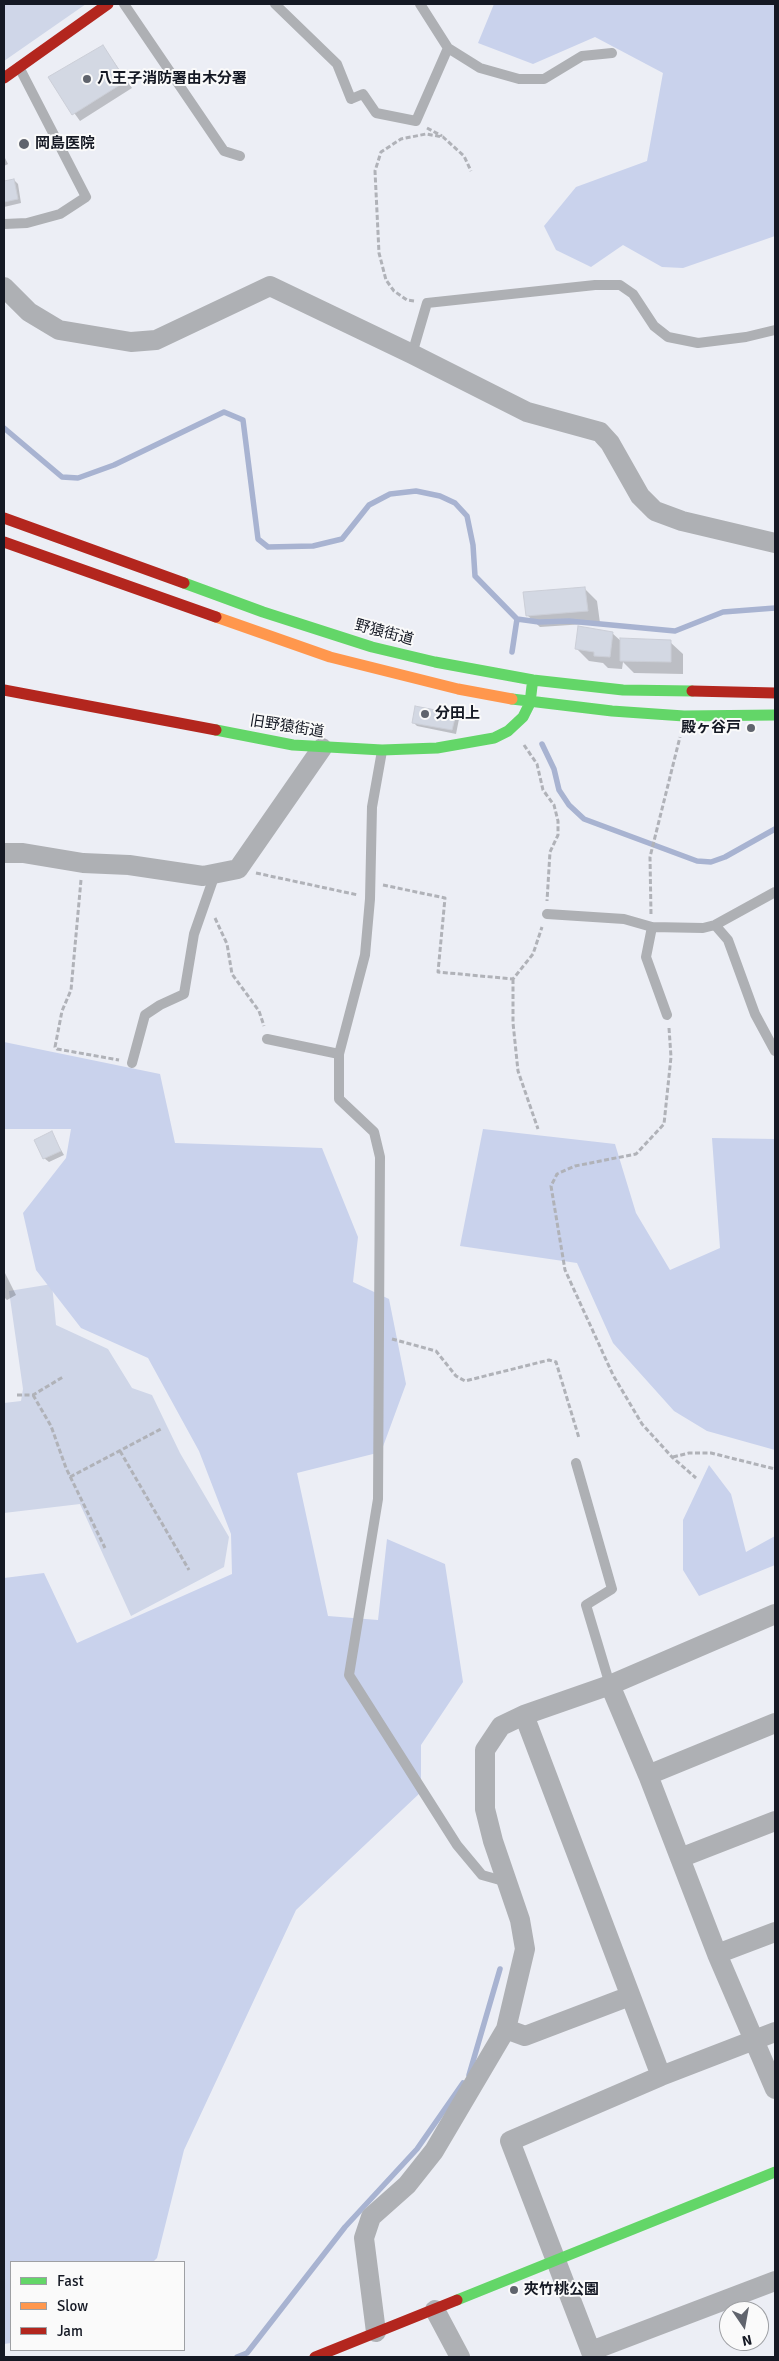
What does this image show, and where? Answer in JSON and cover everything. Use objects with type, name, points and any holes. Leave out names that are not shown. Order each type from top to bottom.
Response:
[{"type":"main road","points":[[4,78],[108,4]]},
{"type":"main road","name":"野猿街道","points":[[4,518],[263,612],[372,647],[435,662],[533,680],[652,692],[775,693]]},
{"type":"main road","points":[[4,542],[330,657],[405,677],[530,703],[684,716],[775,715]]},
{"type":"main road","name":"旧野猿街道","points":[[4,690],[274,742],[322,748],[382,750],[437,748],[476,743],[494,738],[513,727],[523,717],[530,703],[533,680]]},
{"type":"main road","points":[[315,2357],[556,2262],[775,2172]]},
{"type":"street","points":[[4,287],[29,312],[59,330],[131,342],[156,340],[270,286],[527,412],[600,432],[610,443],[640,496],[655,511],[682,521],[775,544]]},
{"type":"street","points":[[4,853],[23,852],[83,864],[129,865],[203,876],[238,869],[322,748]]},
{"type":"street","points":[[376,2332],[364,2238],[371,2217],[407,2185],[434,2151],[506,2029],[524,1950],[520,1920],[493,1841],[485,1809],[485,1750],[501,1726],[524,1715],[610,1685],[775,1614]]},
{"type":"street","points":[[610,1685],[648,1775],[717,1954],[775,2089]]},
{"type":"street","points":[[524,1715],[661,2076]]},
{"type":"street","points":[[648,1775],[775,1723]]},
{"type":"street","points":[[680,1858],[775,1821]]},
{"type":"street","points":[[717,1954],[775,1932]]},
{"type":"street","points":[[506,2029],[525,2036],[630,1996]]},
{"type":"street","points":[[775,2032],[755,2042],[661,2076],[510,2141],[592,2354],[775,2281]]},
{"type":"street","points":[[435,2310],[460,2357]]},
{"type":"lane","points":[[124,4],[224,151],[240,156]]},
{"type":"lane","points":[[275,4],[338,64],[351,99],[363,94],[376,113],[416,121],[448,48]]},
{"type":"lane","points":[[420,4],[448,48],[480,68],[519,79],[544,79],[582,56],[612,53]]},
{"type":"lane","points":[[4,224],[26,223],[60,214],[86,197],[19,67]]},
{"type":"lane","points":[[412,354],[426,303],[595,285],[620,285],[633,294],[654,326],[668,337],[698,343],[746,337],[775,330]]},
{"type":"lane","points":[[382,750],[372,807],[370,899],[365,955],[339,1054],[339,1099],[374,1132],[380,1158],[378,1499],[348,1676],[457,1845],[482,1875],[507,1882]]},
{"type":"lane","points":[[132,1063],[145,1015],[160,1004],[184,994],[194,934],[214,874]]},
{"type":"lane","points":[[547,914],[624,919],[652,927],[703,928],[715,925],[775,892]]},
{"type":"lane","points":[[715,925],[728,940],[755,1014],[775,1051]]},
{"type":"lane","points":[[652,927],[646,957],[667,1015]]},
{"type":"lane","points":[[267,1039],[339,1054]]},
{"type":"lane","points":[[576,1463],[612,1589],[586,1605],[610,1685]]},
{"type":"path","points":[[416,121],[443,137],[464,156],[471,171]]},
{"type":"path","points":[[426,303],[407,300],[394,291],[386,280],[379,253],[375,171],[381,152],[401,139],[426,134],[443,137]]},
{"type":"path","points":[[652,927],[649,877],[650,857],[684,716]]},
{"type":"path","points":[[513,727],[536,764],[544,790],[554,806],[558,821],[558,835],[550,852],[547,914],[533,954],[513,979],[513,1024],[518,1071],[538,1129]]},
{"type":"path","points":[[83,864],[71,990],[62,1011],[55,1047],[57,1049],[132,1063]]},
{"type":"path","points":[[238,869],[370,899]]},
{"type":"path","points":[[370,882],[445,898],[438,972],[513,979]]},
{"type":"path","points":[[207,897],[227,944],[232,974],[259,1011],[267,1039]]},
{"type":"path","points":[[667,1015],[671,1057],[664,1124],[636,1154],[575,1166],[557,1174],[551,1186],[564,1270],[614,1375],[642,1424],[672,1457],[696,1478]]},
{"type":"path","points":[[379,1335],[436,1351],[456,1376],[465,1381],[549,1360],[556,1362],[579,1438]]},
{"type":"path","points":[[17,1395],[33,1395],[63,1377]]},
{"type":"path","points":[[33,1395],[51,1426],[70,1477],[105,1548]]},
{"type":"path","points":[[70,1477],[161,1429]]},
{"type":"path","points":[[120,1451],[189,1570]]},
{"type":"path","points":[[672,1457],[690,1453],[711,1452],[775,1469]]},
{"type":"shaded area","points":[[4,4],[86,4],[4,61]]},
{"type":"shaded area","points":[[494,4],[775,4],[775,236],[683,268],[662,267],[623,245],[591,267],[556,250],[544,226],[576,187],[647,161],[663,73],[595,37],[533,64],[478,43]]},
{"type":"shaded area","points":[[4,1042],[160,1074],[175,1143],[322,1148],[358,1237],[353,1282],[389,1299],[406,1384],[381,1452],[297,1473],[328,1616],[378,1620],[387,1539],[445,1564],[463,1682],[421,1745],[421,1792],[296,1910],[184,2150],[157,2258],[154,2261],[10,2261],[10,2343],[4,2344],[4,1578],[44,1573],[77,1643],[232,1574],[231,1534],[199,1451],[148,1358],[81,1328],[36,1270],[23,1213],[66,1158],[71,1129],[4,1129]]},
{"type":"shaded area","points":[[483,1129],[615,1144],[636,1213],[670,1270],[720,1248],[712,1138],[775,1139],[775,1450],[707,1431],[674,1411],[613,1343],[577,1263],[460,1246]]},
{"type":"shaded area","points":[[52,1284],[56,1325],[108,1349],[132,1388],[152,1395],[180,1453],[229,1537],[224,1567],[131,1616],[80,1504],[4,1513],[4,1403],[21,1401],[23,1389],[9,1291]]},
{"type":"shaded area","points":[[709,1465],[731,1494],[746,1552],[775,1536],[775,1565],[699,1596],[683,1570],[683,1520]]},
{"type":"building","name":"八王子消防署由木分署","points":[[103,45],[126,81],[72,115],[48,77]]},
{"type":"building","points":[[14,179],[18,199],[4,202],[4,181]]},
{"type":"building","points":[[585,587],[588,611],[526,616],[523,592]]},
{"type":"building","points":[[578,626],[613,632],[610,657],[594,656],[594,652],[575,649]]},
{"type":"building","points":[[620,638],[671,640],[671,662],[620,661]]},
{"type":"building","points":[[415,706],[456,714],[452,730],[412,723]]},
{"type":"building","points":[[52,1131],[61,1151],[43,1159],[34,1140]]},
{"type":"waterway","points":[[4,428],[62,477],[78,478],[114,465],[224,412],[243,420],[258,539],[268,547],[313,546],[342,539],[369,505],[390,494],[416,491],[440,496],[455,503],[467,516],[473,545],[475,576],[517,619],[512,652]]},
{"type":"waterway","points":[[517,619],[539,622],[569,621],[675,631],[723,612],[775,608]]},
{"type":"waterway","points":[[542,744],[554,769],[559,790],[569,805],[584,819],[697,861],[711,862],[725,857],[775,829]]},
{"type":"waterway","points":[[469,2075],[500,1969]]},
{"type":"waterway","points":[[237,2357],[247,2353],[345,2227],[417,2149],[463,2083]]},
{"type":"traffic: fast","points":[[184,583],[263,612],[372,647],[435,662],[533,680],[623,690],[692,691]]},
{"type":"traffic: fast","points":[[216,730],[293,745],[382,750],[437,748],[494,738],[508,731],[523,717],[530,703],[532,686]]},
{"type":"traffic: fast","points":[[512,699],[612,711],[684,716],[775,715]]},
{"type":"traffic: fast","points":[[457,2300],[775,2172]]},
{"type":"traffic: slow","points":[[216,617],[330,657],[458,689],[512,699]]},
{"type":"traffic: jam","points":[[4,78],[108,4]]},
{"type":"traffic: jam","points":[[4,518],[184,583]]},
{"type":"traffic: jam","points":[[4,542],[216,617]]},
{"type":"traffic: jam","points":[[4,690],[216,730]]},
{"type":"traffic: jam","points":[[692,691],[775,693]]},
{"type":"traffic: jam","points":[[315,2357],[457,2300]]},
{"type":"place","name":"八王子消防署由木分署","points":[[87,79]]},
{"type":"place","name":"岡島医院","points":[[24,144]]},
{"type":"place","name":"分田上","points":[[425,714]]},
{"type":"place","name":"殿ヶ谷戸","points":[[751,728]]},
{"type":"place","name":"夾竹桃公園","points":[[514,2290]]}]
